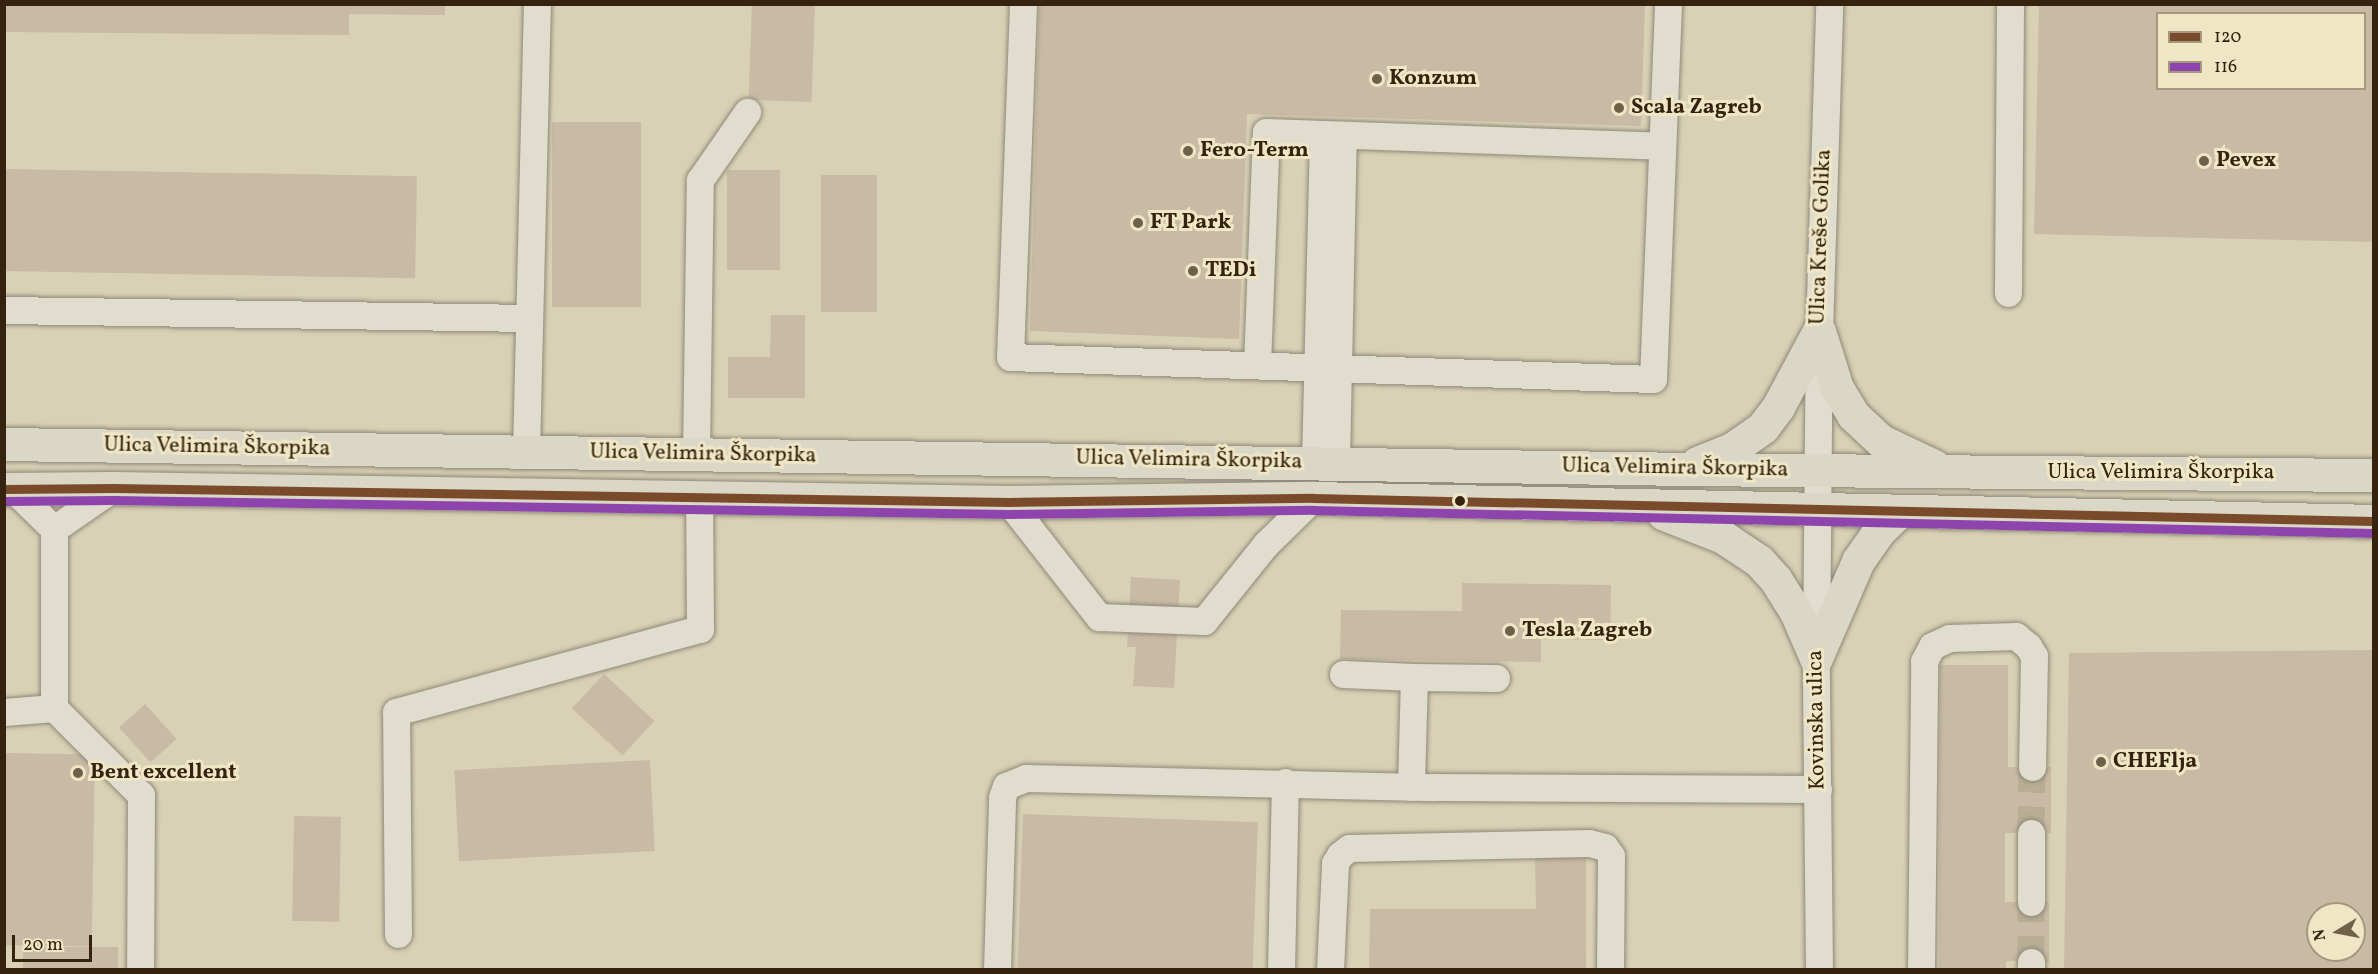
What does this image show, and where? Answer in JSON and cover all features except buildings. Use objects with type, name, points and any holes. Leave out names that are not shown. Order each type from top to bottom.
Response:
[{"type":"main road","points":[[1682,469],[1732,449],[1763,427],[1778,407],[1818,331]]},
{"type":"main road","points":[[1818,331],[1837,388],[1853,415],[1881,441],[1944,471]]},
{"type":"main road","name":"Ulica Velimira Škorpika","points":[[4,444],[1682,469],[2373,475]]},
{"type":"main road","name":"Ulica Velimira Škorpika","points":[[9,489],[113,488],[1009,502],[1313,498],[2373,521]]},
{"type":"main road","points":[[1628,504],[1723,537],[1759,561],[1776,580],[1796,612],[1816,658]]},
{"type":"main road","points":[[1816,658],[1858,561],[1878,532],[1900,511]]},
{"type":"street","points":[[526,451],[537,4]]},
{"type":"street","points":[[1023,4],[1010,357],[1653,379],[1668,4]]},
{"type":"street","name":"Ulica Kreše Golika","points":[[1817,470],[1818,331],[1829,4]]},
{"type":"street","points":[[2008,293],[2010,4]]},
{"type":"street","points":[[696,454],[700,180],[747,112]]},
{"type":"street","points":[[1257,365],[1266,132],[1662,146]]},
{"type":"street","points":[[1325,462],[1333,134]]},
{"type":"street","points":[[4,310],[530,318]]},
{"type":"street","name":"Kovinska ulica","points":[[1817,470],[1819,969]]},
{"type":"street","points":[[54,529],[113,488]]},
{"type":"street","points":[[9,489],[54,529],[54,708],[141,795],[140,969]]},
{"type":"street","points":[[398,934],[396,712],[700,629],[699,497]]},
{"type":"street","points":[[1009,502],[1099,617],[1204,621],[1266,544],[1313,498]]},
{"type":"street","points":[[1921,969],[1924,661],[1932,646],[1949,638],[2016,636],[2028,646],[2034,656],[2032,767]]},
{"type":"street","points":[[1343,675],[1496,678]]},
{"type":"street","points":[[1411,786],[1414,677]]},
{"type":"street","points":[[4,712],[54,708]]},
{"type":"street","points":[[997,969],[1002,798],[1006,786],[1026,778],[1411,786],[1818,789]]},
{"type":"street","points":[[1281,969],[1285,782]]},
{"type":"street","points":[[2031,833],[2031,902]]},
{"type":"street","points":[[1330,969],[1335,863],[1340,855],[1349,848],[1589,843],[1605,847],[1611,856],[1610,969]]},
{"type":"tunnel","points":[[2031,833],[2032,767]]},
{"type":"tunnel","points":[[2031,902],[2031,962]]},
{"type":"transit line","name":"120","points":[[4,489],[113,488],[1009,502],[1313,498],[2374,521]]},
{"type":"transit line","name":"116","points":[[4,501],[113,500],[1009,514],[1313,510],[2374,533]]},
{"type":"place","name":"Konzum","points":[[1377,79]]},
{"type":"place","name":"Scala Zagreb","points":[[1619,108]]},
{"type":"place","name":"Fero-Term","points":[[1188,151]]},
{"type":"place","name":"Pevex","points":[[2204,161]]},
{"type":"place","name":"FT Park","points":[[1138,223]]},
{"type":"place","name":"TEDi","points":[[1193,271]]},
{"type":"place","name":"Tesla Zagreb","points":[[1510,631]]},
{"type":"place","name":"CHEFlja","points":[[2101,762]]},
{"type":"place","name":"Bent excellent","points":[[78,773]]}]
